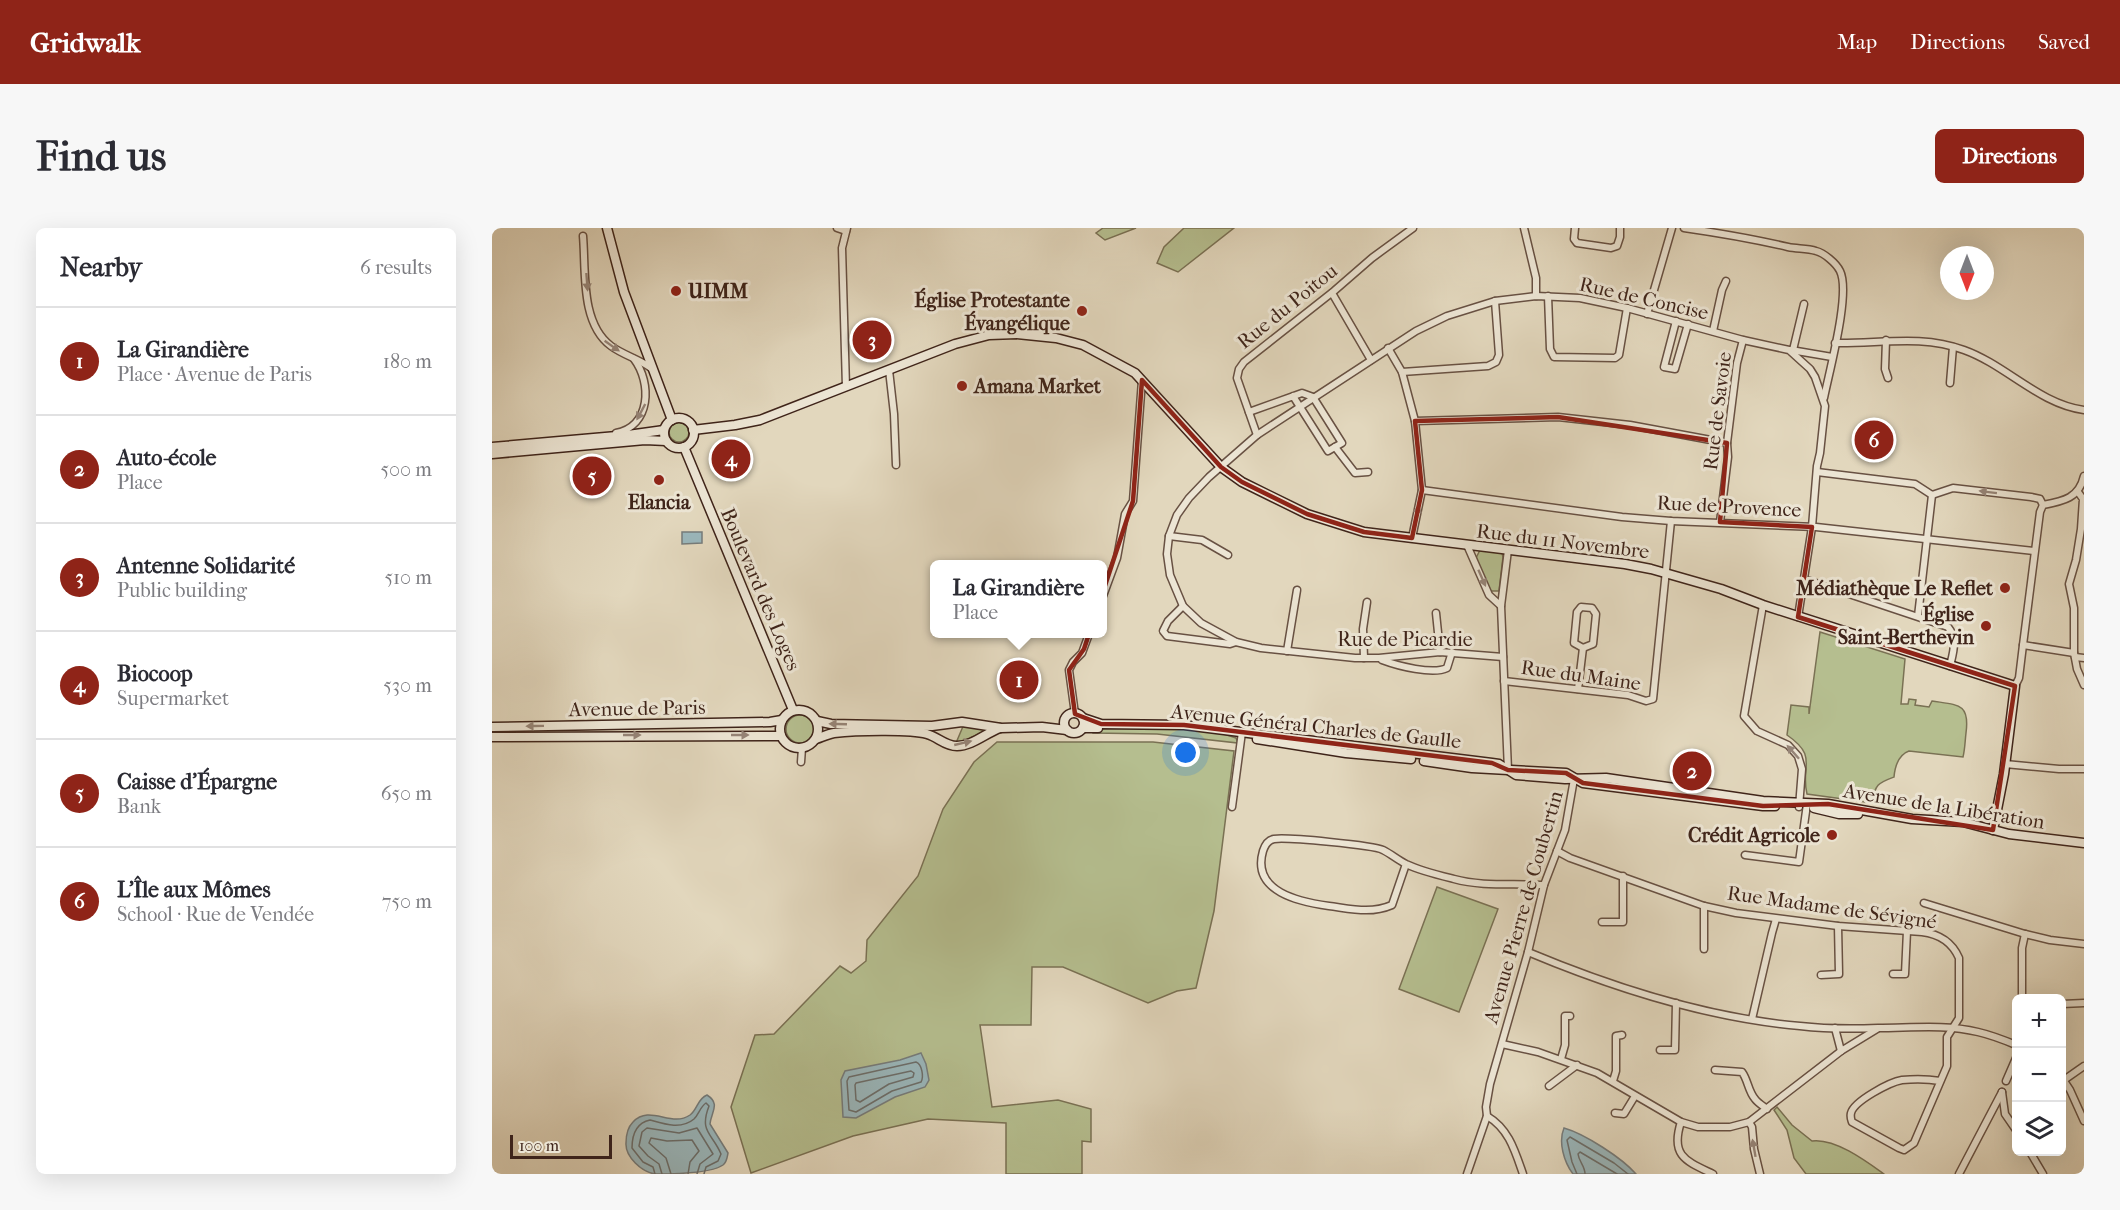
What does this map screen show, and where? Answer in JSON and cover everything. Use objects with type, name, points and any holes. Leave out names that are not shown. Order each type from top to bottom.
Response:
[{"type":"main road","points":[[607,228],[624,292],[672,420]]},
{"type":"main road","name":"Rue du 11 Novembre","points":[[693,430],[760,420],[955,344],[989,335],[1017,334],[1056,338],[1083,345],[1124,366],[1142,380],[1221,467],[1242,482],[1307,514],[1364,532],[1625,564],[1666,573],[2015,686]]},
{"type":"main road","points":[[492,447],[664,430],[672,420]]},
{"type":"main road","points":[[492,454],[645,440],[666,441],[674,447],[684,447],[693,438],[693,430],[685,420],[672,420]]},
{"type":"main road","points":[[664,430],[666,441]]},
{"type":"main road","name":"Boulevard des Loges","points":[[684,447],[793,710]]},
{"type":"main road","points":[[1993,830],[2006,764],[2015,686]]},
{"type":"main road","points":[[816,739],[819,730],[817,721],[808,711],[793,710],[782,720],[781,736],[788,744],[802,748],[831,733],[879,732],[924,734],[947,745],[958,746],[970,743],[1001,728]]},
{"type":"main road","points":[[1042,727],[1066,719],[1069,715],[1080,720]]},
{"type":"main road","points":[[1066,719],[1065,725],[1068,730]]},
{"type":"main road","name":"Avenue de Paris","points":[[492,727],[782,720]]},
{"type":"main road","name":"Avenue Général Charles de Gaulle","points":[[1068,730],[1076,733],[1080,720],[1101,724],[1184,725],[1242,734],[1492,763],[1508,770],[1566,773],[1583,783],[1763,806],[1803,806],[1845,814],[1873,814]]},
{"type":"main road","points":[[817,721],[831,724],[924,726],[962,722],[1001,728],[1042,727],[1068,730]]},
{"type":"main road","name":"Avenue de Paris","points":[[492,736],[781,736]]},
{"type":"main road","name":"Avenue de la Libération","points":[[1873,814],[1954,821],[2009,834],[2084,843]]},
{"type":"street","points":[[837,228],[847,229],[842,248],[846,387]]},
{"type":"street","name":"Rue du Poitou","points":[[1257,435],[1237,378],[1239,369],[1372,258],[1413,228]]},
{"type":"street","points":[[1524,228],[1536,278],[1536,296]]},
{"type":"street","points":[[1575,228],[1574,239],[1577,243],[1611,248],[1617,246],[1620,228]]},
{"type":"street","points":[[1647,314],[1672,228]]},
{"type":"street","points":[[1684,228],[1754,238],[1792,248],[1818,251],[1831,260],[1840,271],[1844,286],[1843,303],[1824,398],[1812,527],[1798,617]]},
{"type":"street","points":[[583,236],[591,316],[604,340],[612,347],[654,370]]},
{"type":"street","points":[[1713,331],[1726,281]]},
{"type":"street","points":[[1332,293],[1371,360]]},
{"type":"street","name":"Rue de Concise","points":[[1221,467],[1257,435],[1416,331],[1447,316],[1495,301],[1536,296],[1580,298],[1627,308],[1743,340],[1832,357]]},
{"type":"street","points":[[1548,296],[1550,349],[1554,357],[1615,358],[1619,355],[1627,308]]},
{"type":"street","points":[[1402,372],[1488,366],[1496,362],[1499,355],[1495,301]]},
{"type":"street","points":[[1804,304],[1791,350],[1810,369],[1824,398]]},
{"type":"street","points":[[1676,321],[1664,367],[1675,369],[1688,324]]},
{"type":"street","name":"Rue de Savoie","points":[[1720,522],[1737,363],[1743,340]]},
{"type":"street","points":[[1886,340],[1885,369],[1888,378]]},
{"type":"street","points":[[1835,343],[1912,340],[1953,347],[1987,362],[2051,399],[2084,410]]},
{"type":"street","points":[[1950,383],[1953,347]]},
{"type":"street","points":[[1388,348],[1402,372],[1415,421],[1422,490],[1412,538]]},
{"type":"street","points":[[593,437],[627,429],[635,423],[645,405],[646,382],[641,368],[634,359]]},
{"type":"street","points":[[889,370],[896,465]]},
{"type":"street","points":[[1107,585],[1117,558],[1125,514],[1133,501],[1142,380]]},
{"type":"street","points":[[1249,412],[1293,396],[1302,393],[1312,397],[1342,443],[1328,451],[1293,396]]},
{"type":"street","points":[[1415,421],[1558,417],[1630,425],[1727,443]]},
{"type":"street","points":[[1335,447],[1355,473],[1368,472]]},
{"type":"street","name":"Rue de Picardie","points":[[1221,467],[1189,498],[1178,515],[1169,536],[1167,554],[1170,574],[1183,606],[1202,623],[1236,642],[1287,651],[1364,658],[1440,652],[1503,657]]},
{"type":"street","points":[[1817,472],[1915,484],[1932,495]]},
{"type":"street","points":[[2043,505],[2071,499],[2078,492],[2084,476]]},
{"type":"street","points":[[1932,495],[1953,488],[2031,497],[2040,499],[2043,505],[2034,551],[2019,678],[2015,686]]},
{"type":"street","name":"Rue de Provence","points":[[1422,490],[1671,521],[1812,527],[2034,551]]},
{"type":"street","points":[[2078,492],[2083,499],[2076,560],[2069,584],[2074,608],[2074,655],[2084,685]]},
{"type":"street","points":[[1918,616],[1932,495]]},
{"type":"street","points":[[1666,573],[1671,521]]},
{"type":"street","points":[[1169,536],[1202,540],[1228,555]]},
{"type":"street","points":[[1467,546],[1489,595],[1501,606]]},
{"type":"street","points":[[1508,550],[1501,606],[1508,770]]},
{"type":"street","name":"Rue du Maine","points":[[1504,681],[1628,696],[1646,701],[1653,699],[1666,573]]},
{"type":"street","points":[[1804,579],[1948,627],[1953,633],[1954,644],[1950,666]]},
{"type":"street","points":[[1287,651],[1297,590]]},
{"type":"street","points":[[1364,658],[1363,628],[1367,602]]},
{"type":"street","points":[[1745,855],[1799,862],[1803,806],[1802,769],[1798,756],[1788,745],[1757,731],[1744,716],[1763,605]]},
{"type":"street","name":"Rue de Picardie","points":[[1183,606],[1164,626],[1167,636],[1230,644],[1236,642]]},
{"type":"street","points":[[1581,608],[1592,609],[1596,614],[1593,644],[1583,648],[1574,643],[1577,612],[1581,608]]},
{"type":"street","points":[[1436,613],[1440,652]]},
{"type":"street","points":[[1080,720],[1069,670],[1082,653],[1087,638]]},
{"type":"street","points":[[2023,645],[2084,658]]},
{"type":"street","points":[[1578,689],[1583,648]]},
{"type":"street","points":[[1379,658],[1403,666],[1441,671],[1448,668],[1452,652]]},
{"type":"street","points":[[1232,807],[1242,734]]},
{"type":"street","points":[[801,762],[802,748]]},
{"type":"street","points":[[2006,764],[2084,769]]},
{"type":"street","name":"Avenue Pierre de Coubertin","points":[[1467,1174],[1487,1116],[1488,1095],[1528,952],[1544,885],[1569,815],[1574,778]]},
{"type":"street","points":[[1406,864],[1392,905],[1379,910],[1355,910],[1314,904],[1276,891],[1266,880],[1262,868],[1262,854],[1266,844],[1273,839],[1325,842],[1382,849],[1406,864],[1457,880],[1544,885]]},
{"type":"street","name":"Rue Madame de Sévigné","points":[[1557,851],[1570,858],[1704,906],[1776,920],[1934,933],[1944,939],[1955,950],[1960,971],[1959,1018],[1947,1037],[1947,1066],[1914,1143],[1904,1150],[1852,1122],[1851,1112],[1854,1107],[1883,1086],[1900,1080],[1940,1081]]},
{"type":"street","points":[[1602,922],[1623,922],[1623,876]]},
{"type":"street","points":[[1924,903],[2025,934],[2084,944]]},
{"type":"street","points":[[1704,906],[1704,949]]},
{"type":"street","points":[[1752,1019],[1776,920]]},
{"type":"street","points":[[1821,975],[1839,974],[1838,926]]},
{"type":"street","points":[[1893,974],[1905,974],[1907,931]]},
{"type":"street","points":[[2022,994],[2022,948],[2025,934]]},
{"type":"street","points":[[1528,952],[1626,988],[1703,1010],[1801,1026],[1953,1028],[1978,1032],[2012,1044]]},
{"type":"street","points":[[1660,1050],[1675,1050],[1676,1003]]},
{"type":"street","points":[[2066,1004],[2084,1003]]},
{"type":"street","points":[[1561,1059],[1564,1045],[1564,1017],[1570,1016]]},
{"type":"street","points":[[1835,1028],[1841,1051]]},
{"type":"street","points":[[1502,1044],[1538,1052],[1577,1065],[1613,1081],[1681,1122],[1698,1127],[1714,1128],[1749,1122],[1841,1051],[1878,1028]]},
{"type":"street","points":[[1613,1081],[1616,1071],[1616,1036],[1622,1035]]},
{"type":"street","points":[[1549,1086],[1577,1065]]},
{"type":"street","points":[[2066,1077],[2084,1066]]},
{"type":"street","points":[[2006,1081],[2012,1067]]},
{"type":"street","points":[[1715,1070],[1742,1072],[1755,1100],[1767,1109]]},
{"type":"street","points":[[2066,1085],[2084,1121]]},
{"type":"street","points":[[1959,1174],[2002,1092],[2005,1114],[2012,1124]]},
{"type":"street","points":[[1615,1113],[1624,1114],[1635,1095]]},
{"type":"street","points":[[1989,1116],[2005,1114]]},
{"type":"street","points":[[1487,1116],[1496,1121],[1512,1142],[1523,1174]]},
{"type":"street","points":[[1681,1122],[1678,1132],[1679,1151],[1682,1157],[1713,1174]]},
{"type":"street","points":[[1749,1122],[1752,1127],[1760,1174]]},
{"type":"street","points":[[2032,1156],[2043,1174]]},
{"type":"highlighted area","points":[[1142,380],[1221,467],[1242,482],[1307,514],[1364,532],[1412,538],[1422,490],[1415,421],[1558,417],[1727,443],[1720,522],[1812,527],[1798,617],[2015,686],[1993,830],[1828,804],[1763,806],[1583,783],[1566,773],[1508,770],[1492,763],[1184,725],[1101,724],[1075,714],[1069,670],[1084,649],[1133,501]]},
{"type":"green space","points":[[1103,228],[1136,228],[1105,240],[1096,233]]},
{"type":"green space","points":[[1184,228],[1234,228],[1178,272],[1157,263],[1164,247]]},
{"type":"green space","points":[[675,422],[683,422],[689,428],[689,436],[683,442],[675,442],[669,436],[669,428]]},
{"type":"green space","points":[[1480,550],[1502,553],[1499,591],[1490,591],[1476,558]]},
{"type":"green space","points":[[1820,632],[1905,659],[1901,704],[1908,704],[1909,699],[1916,700],[1915,705],[1929,707],[1932,701],[1960,707],[1964,711],[1967,723],[1963,757],[1909,751],[1905,753],[1898,761],[1894,777],[1876,788],[1872,803],[1807,794],[1806,756],[1797,743],[1787,735],[1791,705],[1809,707],[1809,714]]},
{"type":"green space","points":[[800,715],[810,719],[814,729],[810,739],[800,743],[790,739],[786,729],[790,719]]},
{"type":"green space","points":[[964,724],[991,729],[956,743]]},
{"type":"green space","points":[[1093,729],[1204,730],[1236,738],[1238,743],[1157,734],[1093,733]]},
{"type":"green space","points":[[997,742],[1153,742],[1234,751],[1214,911],[1196,988],[1177,991],[1148,1003],[1063,967],[1032,967],[1031,1025],[980,1025],[992,1107],[1058,1100],[1091,1109],[1091,1142],[1082,1141],[1082,1174],[1006,1174],[1006,1123],[928,1119],[853,1136],[751,1173],[731,1107],[755,1035],[774,1034],[840,966],[851,973],[866,961],[867,940],[918,876],[943,809],[974,762]]},
{"type":"green space","points":[[1437,887],[1498,909],[1459,1012],[1399,989]]},
{"type":"green space","points":[[1777,1107],[1792,1125],[1812,1141],[1821,1141],[1840,1147],[1884,1174],[1806,1174],[1794,1158],[1787,1130],[1774,1110]]},
{"type":"water","points":[[682,532],[702,532],[702,543],[682,544]]},
{"type":"water","points":[[921,1053],[929,1080],[925,1087],[895,1097],[856,1118],[843,1117],[841,1080],[845,1071],[900,1060]]},
{"type":"water","points":[[707,1095],[714,1102],[710,1124],[728,1153],[724,1164],[700,1172],[655,1174],[635,1163],[626,1148],[628,1132],[633,1122],[646,1115],[683,1118],[693,1113],[701,1099]]},
{"type":"water","points":[[1564,1128],[1603,1147],[1636,1174],[1573,1174],[1563,1152]]},
{"type":"place","name":"UIMM","points":[[676,291]]},
{"type":"place","name":"Église Protestante Évangélique","points":[[1082,311]]},
{"type":"place","name":"Antenne Solidarité","points":[[872,340]]},
{"type":"place","name":"Amana Market","points":[[962,386]]},
{"type":"place","name":"L'Île aux Mômes","points":[[1874,440]]},
{"type":"place","name":"Biocoop","points":[[731,459]]},
{"type":"place","name":"Caisse d'Épargne","points":[[592,476]]},
{"type":"place","name":"Elancia","points":[[659,480]]},
{"type":"place","name":"Médiathèque Le Reflet","points":[[2005,588]]},
{"type":"place","name":"Église Saint-Berthevin","points":[[1986,626]]},
{"type":"place","name":"La Girandière","points":[[1019,680]]},
{"type":"place","name":"Auto-école","points":[[1692,771]]},
{"type":"place","name":"Crédit Agricole","points":[[1832,835]]}]
